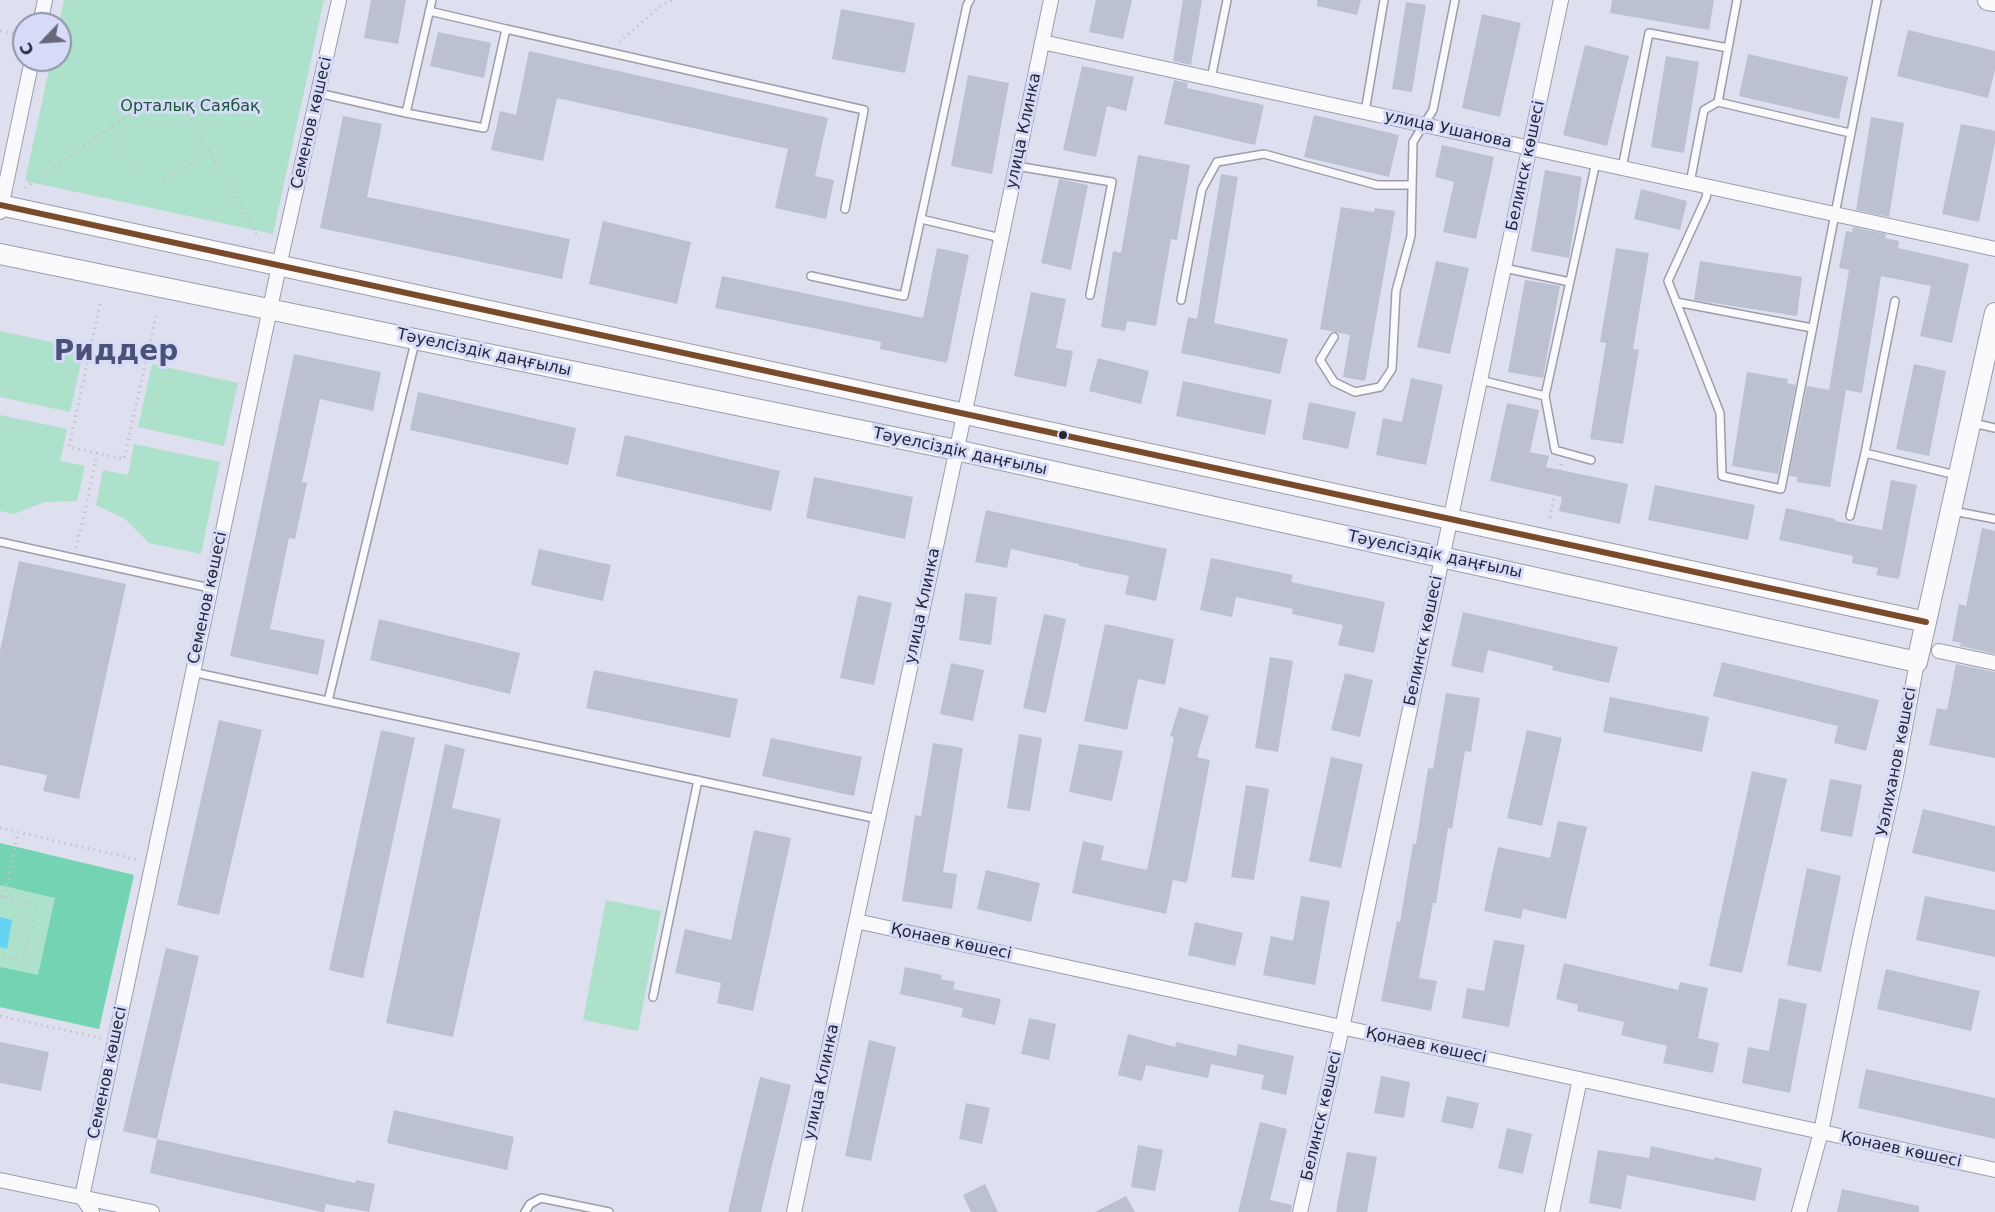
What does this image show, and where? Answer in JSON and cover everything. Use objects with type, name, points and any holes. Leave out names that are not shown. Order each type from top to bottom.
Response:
[{"type":"street","name":"Семенов көшесі","points":[[82,1197],[279,266],[339,0]]},
{"type":"street","name":"улица Клинка","points":[[794,1212],[1051,0]]},
{"type":"street","name":"Белинск көшесі","points":[[1300,1212],[1342,1028],[1561,0]]},
{"type":"street","points":[[1988,0],[1995,1]]},
{"type":"street","name":"улица Ушанова","points":[[1042,42],[1995,249]]},
{"type":"street","points":[[29,72],[0,208],[279,266],[1926,622]]},
{"type":"street","name":"Тәуелсіздік даңғылы","points":[[0,254],[956,450],[1917,662]]},
{"type":"street","name":"Уәлиханов көшесі","points":[[1799,1212],[1821,1132],[1896,776],[1917,662],[1995,313]]},
{"type":"street","points":[[1939,651],[1995,663]]},
{"type":"street","name":"Қонаев көшесі","points":[[856,921],[1995,1170]]},
{"type":"street","points":[[1552,1212],[1580,1079]]},
{"type":"street","points":[[0,1180],[152,1212]]},
{"type":"street","points":[[82,1197],[92,1212]]},
{"type":"lane","points":[[406,113],[432,0]]},
{"type":"lane","points":[[811,276],[904,296],[970,0]]},
{"type":"lane","points":[[1211,79],[1227,0]]},
{"type":"lane","points":[[1365,112],[1384,0]]},
{"type":"lane","points":[[1334,337],[1320,360],[1334,382],[1355,392],[1380,387],[1392,369],[1396,291],[1411,236],[1413,142],[1433,110],[1455,0]]},
{"type":"lane","points":[[1718,102],[1737,0]]},
{"type":"lane","points":[[1708,187],[1707,198],[1668,281],[1719,413],[1722,476],[1781,489],[1877,0]]},
{"type":"lane","points":[[429,11],[864,110],[845,209]]},
{"type":"lane","points":[[318,93],[484,128],[506,29]]},
{"type":"lane","points":[[1622,168],[1649,33],[1728,48]]},
{"type":"lane","points":[[1690,183],[1704,110],[1718,102],[1850,133]]},
{"type":"lane","points":[[1181,300],[1202,189],[1217,162],[1264,153],[1377,185],[1412,185]]},
{"type":"lane","points":[[1591,460],[1555,450],[1545,396],[1596,162]]},
{"type":"lane","points":[[1016,166],[1112,182],[1090,295]]},
{"type":"lane","points":[[921,219],[1001,238]]},
{"type":"lane","points":[[1504,268],[1570,282]]},
{"type":"lane","points":[[1850,516],[1895,301]]},
{"type":"lane","points":[[1676,302],[1812,328]]},
{"type":"lane","points":[[328,701],[416,339]]},
{"type":"lane","points":[[1480,380],[1545,396]]},
{"type":"lane","points":[[1971,422],[1995,428]]},
{"type":"lane","points":[[1865,453],[1958,476]]},
{"type":"lane","points":[[1950,510],[1995,519]]},
{"type":"lane","points":[[0,542],[210,588]]},
{"type":"lane","points":[[192,672],[878,819]]},
{"type":"lane","points":[[653,997],[698,780]]},
{"type":"lane","points":[[525,1212],[530,1204],[541,1198],[609,1212]]},
{"type":"path","points":[[608,51],[662,5],[672,0]]},
{"type":"path","points":[[25,188],[150,99]]},
{"type":"path","points":[[185,108],[259,239]]},
{"type":"path","points":[[111,127],[135,173]]},
{"type":"path","points":[[163,180],[210,153]]},
{"type":"path","points":[[100,304],[69,447],[96,453],[124,459],[156,316]]},
{"type":"path","points":[[1550,518],[1564,452]]},
{"type":"path","points":[[73,558],[86,511],[96,453]]},
{"type":"path","points":[[0,828],[151,863]]},
{"type":"path","points":[[0,956],[23,961],[37,905],[2,897],[18,833]]},
{"type":"path","points":[[0,1017],[114,1041]]},
{"type":"green space","name":"Орталық Саябақ","points":[[64,0],[324,0],[273,234],[25,181],[48,72],[72,72],[72,12],[62,12]]},
{"type":"green space","points":[[0,331],[84,349],[70,412],[0,397]]},
{"type":"green space","points":[[152,364],[238,383],[224,446],[138,427]]},
{"type":"green space","points":[[0,415],[67,429],[60,461],[85,466],[77,501],[45,502],[14,514],[0,511]]},
{"type":"green space","points":[[134,444],[220,462],[201,554],[149,543],[125,519],[96,505],[103,470],[128,475]]},
{"type":"green space","points":[[0,843],[134,875],[99,1029],[0,1007]]},
{"type":"green space","points":[[0,843],[134,875],[99,1029],[0,1007],[0,967],[38,975],[55,898],[0,885]]},
{"type":"green space","points":[[606,900],[661,911],[638,1031],[583,1020]]},
{"type":"water","points":[[0,917],[12,920],[7,949],[0,947]]},
{"type":"building","points":[[371,0],[406,0],[398,44],[364,38]]},
{"type":"building","points":[[1096,0],[1132,0],[1123,39],[1089,32]]},
{"type":"building","points":[[1183,0],[1202,0],[1191,65],[1173,61]]},
{"type":"building","points":[[1317,0],[1361,0],[1357,15],[1317,6]]},
{"type":"building","points":[[1612,0],[1714,0],[1709,30],[1610,13]]},
{"type":"building","points":[[1406,2],[1426,5],[1412,92],[1392,89]]},
{"type":"building","points":[[841,9],[915,23],[905,73],[832,59]]},
{"type":"building","points":[[1482,14],[1521,23],[1500,117],[1462,108]]},
{"type":"building","points":[[1908,30],[1995,51],[1995,70],[1988,98],[1897,76]]},
{"type":"building","points":[[438,32],[491,43],[484,78],[430,66]]},
{"type":"building","points":[[1585,45],[1629,56],[1607,146],[1563,135]]},
{"type":"building","points":[[529,51],[828,118],[815,176],[834,180],[826,219],[775,208],[788,149],[557,98],[543,161],[491,150],[500,111],[516,115]]},
{"type":"building","points":[[1748,54],[1848,77],[1839,119],[1739,96]]},
{"type":"building","points":[[1666,56],[1699,62],[1684,153],[1651,147]]},
{"type":"building","points":[[1082,66],[1134,77],[1126,111],[1107,106],[1096,157],[1063,150]]},
{"type":"building","points":[[968,75],[1009,83],[992,174],[951,166]]},
{"type":"building","points":[[1174,80],[1188,83],[1187,88],[1264,105],[1255,145],[1164,124]]},
{"type":"building","points":[[1314,115],[1399,135],[1389,177],[1304,157]]},
{"type":"building","points":[[343,116],[382,124],[367,197],[570,239],[562,279],[320,228]]},
{"type":"building","points":[[1871,117],[1904,123],[1889,217],[1856,210]]},
{"type":"building","points":[[1961,124],[1995,131],[1995,143],[1979,222],[1942,214]]},
{"type":"building","points":[[1442,145],[1494,157],[1476,239],[1443,232],[1454,182],[1435,177]]},
{"type":"building","points":[[1138,155],[1190,165],[1177,240],[1171,239],[1156,326],[1127,321],[1125,331],[1101,327],[1113,251],[1121,253]]},
{"type":"building","points":[[1545,170],[1582,177],[1569,258],[1531,251]]},
{"type":"building","points":[[1221,174],[1238,177],[1214,323],[1288,339],[1280,374],[1181,353],[1188,317],[1197,319]]},
{"type":"building","points":[[1059,179],[1088,185],[1071,270],[1041,263]]},
{"type":"building","points":[[1641,189],[1687,201],[1680,230],[1634,219]]},
{"type":"building","points":[[1341,207],[1374,212],[1375,208],[1395,211],[1365,381],[1343,377],[1350,335],[1320,329]]},
{"type":"building","points":[[603,221],[691,242],[677,304],[589,284]]},
{"type":"building","points":[[1853,227],[1886,234],[1885,238],[1899,241],[1898,248],[1969,264],[1952,343],[1920,336],[1931,286],[1881,276],[1862,393],[1846,390],[1830,487],[1797,482],[1797,477],[1789,476],[1807,386],[1829,390],[1849,270],[1839,268],[1846,231],[1852,232]]},
{"type":"building","points":[[937,248],[969,255],[947,363],[880,349],[881,342],[715,308],[722,276],[923,318]]},
{"type":"building","points":[[1616,248],[1649,253],[1633,349],[1639,350],[1623,444],[1590,439],[1606,343],[1600,342]]},
{"type":"building","points":[[1436,261],[1469,268],[1450,354],[1417,347]]},
{"type":"building","points":[[1700,261],[1802,277],[1797,316],[1694,300]]},
{"type":"building","points":[[1525,280],[1560,286],[1543,378],[1508,372]]},
{"type":"building","points":[[1031,292],[1066,299],[1056,348],[1073,351],[1066,387],[1014,376]]},
{"type":"building","points":[[294,354],[381,372],[373,411],[320,399],[302,482],[307,483],[295,539],[289,538],[270,629],[325,640],[318,675],[230,656]]},
{"type":"building","points":[[1098,358],[1149,371],[1141,404],[1089,391]]},
{"type":"building","points":[[1914,364],[1946,371],[1929,456],[1896,449]]},
{"type":"building","points":[[1747,372],[1788,379],[1787,383],[1796,385],[1778,474],[1732,466]]},
{"type":"building","points":[[1411,378],[1443,385],[1426,465],[1376,455],[1383,418],[1402,422]]},
{"type":"building","points":[[1183,381],[1272,400],[1265,435],[1176,416]]},
{"type":"building","points":[[418,392],[576,428],[568,465],[410,430]]},
{"type":"building","points":[[1309,402],[1356,412],[1348,449],[1302,439]]},
{"type":"building","points":[[1507,403],[1539,410],[1530,452],[1549,456],[1546,467],[1628,484],[1620,524],[1559,511],[1562,497],[1490,481]]},
{"type":"building","points":[[625,435],[780,471],[771,511],[616,476]]},
{"type":"building","points":[[814,477],[913,497],[905,539],[806,518]]},
{"type":"building","points":[[1891,480],[1917,485],[1899,579],[1876,575],[1878,568],[1852,563],[1853,556],[1779,540],[1786,508],[1882,530]]},
{"type":"building","points":[[1655,485],[1755,505],[1748,540],[1648,520]]},
{"type":"building","points":[[986,510],[1167,549],[1156,601],[1125,594],[1129,576],[1011,549],[1007,568],[975,562]]},
{"type":"building","points":[[1982,528],[1995,531],[1995,654],[1960,646],[1961,643],[1952,641],[1959,604],[1966,606]]},
{"type":"building","points":[[539,549],[611,565],[603,601],[531,585]]},
{"type":"building","points":[[1211,558],[1293,575],[1291,582],[1385,602],[1374,653],[1338,645],[1343,625],[1292,614],[1293,609],[1236,597],[1232,617],[1200,610]]},
{"type":"building","points":[[19,561],[126,584],[79,799],[43,791],[47,775],[0,765],[0,651]]},
{"type":"building","points":[[965,593],[997,597],[991,645],[959,640]]},
{"type":"building","points":[[858,595],[892,603],[874,685],[840,678]]},
{"type":"building","points":[[1463,612],[1618,647],[1609,683],[1552,670],[1553,666],[1488,650],[1483,673],[1451,666]]},
{"type":"building","points":[[1044,614],[1066,619],[1046,713],[1023,708]]},
{"type":"building","points":[[379,619],[520,653],[510,694],[370,660]]},
{"type":"building","points":[[1105,624],[1174,639],[1165,685],[1138,679],[1127,730],[1084,721]]},
{"type":"building","points":[[1270,657],[1293,661],[1278,752],[1255,748]]},
{"type":"building","points":[[1722,662],[1879,700],[1866,751],[1834,743],[1838,726],[1713,696]]},
{"type":"building","points":[[951,663],[984,670],[973,721],[940,714]]},
{"type":"building","points":[[1956,664],[1995,672],[1995,758],[1929,745],[1937,708],[1947,710]]},
{"type":"building","points":[[594,670],[738,699],[730,738],[586,708]]},
{"type":"building","points":[[1345,673],[1373,680],[1360,737],[1331,730]]},
{"type":"building","points":[[1446,693],[1480,698],[1471,752],[1465,751],[1452,829],[1448,828],[1436,903],[1433,903],[1419,978],[1437,981],[1431,1011],[1381,1001],[1397,921],[1400,922],[1413,844],[1416,844],[1428,768],[1433,769]]},
{"type":"building","points":[[1610,697],[1709,717],[1702,752],[1603,732]]},
{"type":"building","points":[[1179,707],[1209,716],[1197,757],[1210,760],[1187,883],[1173,880],[1166,914],[1072,893],[1083,841],[1104,846],[1101,860],[1147,870],[1174,737],[1170,736]]},
{"type":"building","points":[[219,720],[262,730],[219,915],[177,905]]},
{"type":"building","points":[[381,730],[415,738],[363,978],[329,970]]},
{"type":"building","points":[[1527,730],[1562,738],[1542,826],[1507,818]]},
{"type":"building","points":[[1019,734],[1042,738],[1030,811],[1007,808]]},
{"type":"building","points":[[771,738],[862,757],[854,796],[762,776]]},
{"type":"building","points":[[933,743],[963,748],[943,872],[957,874],[952,909],[902,901],[915,815],[921,816]]},
{"type":"building","points":[[445,744],[465,749],[452,808],[501,819],[453,1037],[386,1023]]},
{"type":"building","points":[[1079,744],[1123,751],[1112,801],[1069,792]]},
{"type":"building","points":[[1331,757],[1363,764],[1341,868],[1309,861]]},
{"type":"building","points":[[1752,771],[1787,779],[1742,973],[1709,966]]},
{"type":"building","points":[[1830,779],[1862,785],[1852,837],[1820,831]]},
{"type":"building","points":[[1246,785],[1269,789],[1254,880],[1231,877]]},
{"type":"building","points":[[1923,809],[1995,826],[1995,872],[1912,853]]},
{"type":"building","points":[[1558,821],[1587,827],[1566,919],[1523,909],[1521,919],[1484,911],[1498,847],[1550,858]]},
{"type":"building","points":[[754,830],[791,838],[753,1011],[717,1003],[721,983],[675,973],[685,929],[731,940]]},
{"type":"building","points":[[1807,868],[1841,876],[1821,972],[1787,965]]},
{"type":"building","points":[[986,870],[1040,883],[1031,922],[977,909]]},
{"type":"building","points":[[1301,896],[1330,901],[1315,985],[1263,975],[1271,936],[1293,941]]},
{"type":"building","points":[[1925,896],[1995,910],[1995,957],[1916,940]]},
{"type":"building","points":[[1195,922],[1243,933],[1235,966],[1188,955]]},
{"type":"building","points":[[1494,940],[1525,945],[1509,1027],[1462,1018],[1467,988],[1484,991]]},
{"type":"building","points":[[166,948],[199,956],[157,1139],[123,1131]]},
{"type":"building","points":[[1564,963],[1678,990],[1680,982],[1708,988],[1698,1038],[1719,1043],[1713,1073],[1663,1063],[1667,1046],[1621,1035],[1624,1022],[1577,1011],[1578,1005],[1556,999]]},
{"type":"building","points":[[905,967],[942,975],[941,979],[955,982],[953,989],[1001,999],[995,1025],[961,1017],[963,1008],[900,994]]},
{"type":"building","points":[[1886,969],[1980,991],[1971,1031],[1877,1009]]},
{"type":"building","points":[[1779,998],[1807,1004],[1790,1093],[1742,1083],[1748,1047],[1769,1051]]},
{"type":"building","points":[[1029,1018],[1056,1024],[1049,1060],[1021,1054]]},
{"type":"building","points":[[1128,1034],[1175,1047],[1176,1042],[1236,1056],[1238,1044],[1294,1056],[1286,1095],[1261,1089],[1264,1075],[1211,1064],[1208,1078],[1146,1065],[1142,1081],[1118,1075]]},
{"type":"building","points":[[869,1040],[896,1047],[871,1161],[845,1156]]},
{"type":"building","points":[[0,1042],[49,1052],[41,1091],[0,1083]]},
{"type":"building","points":[[1866,1069],[1995,1098],[1995,1139],[1858,1108]]},
{"type":"building","points":[[1381,1076],[1410,1082],[1404,1118],[1374,1113]]},
{"type":"building","points":[[760,1077],[791,1085],[761,1212],[728,1212]]},
{"type":"building","points":[[1447,1096],[1479,1103],[1473,1129],[1441,1122]]},
{"type":"building","points":[[966,1103],[990,1108],[982,1144],[959,1139]]},
{"type":"building","points":[[394,1110],[514,1137],[507,1170],[387,1143]]},
{"type":"building","points":[[1260,1122],[1287,1129],[1270,1200],[1292,1205],[1291,1212],[1238,1212]]},
{"type":"building","points":[[1507,1128],[1532,1134],[1523,1174],[1498,1168]]},
{"type":"building","points":[[157,1139],[355,1183],[356,1180],[375,1184],[369,1212],[326,1204],[322,1212],[150,1173]]},
{"type":"building","points":[[1138,1145],[1163,1150],[1155,1191],[1131,1187]]},
{"type":"building","points":[[1651,1146],[1762,1168],[1755,1201],[1627,1175],[1621,1209],[1589,1203],[1598,1150],[1649,1158]]},
{"type":"building","points":[[1347,1152],[1377,1157],[1367,1212],[1336,1212]]},
{"type":"building","points":[[985,1184],[998,1212],[971,1212],[963,1195]]},
{"type":"building","points":[[1842,1189],[1919,1206],[1919,1212],[1837,1212]]},
{"type":"building","points":[[1126,1196],[1135,1212],[1095,1212]]},
{"type":"transit line","points":[[0,205],[1926,622]]},
{"type":"district","name":"Риддер","points":[[116,353]]}]
